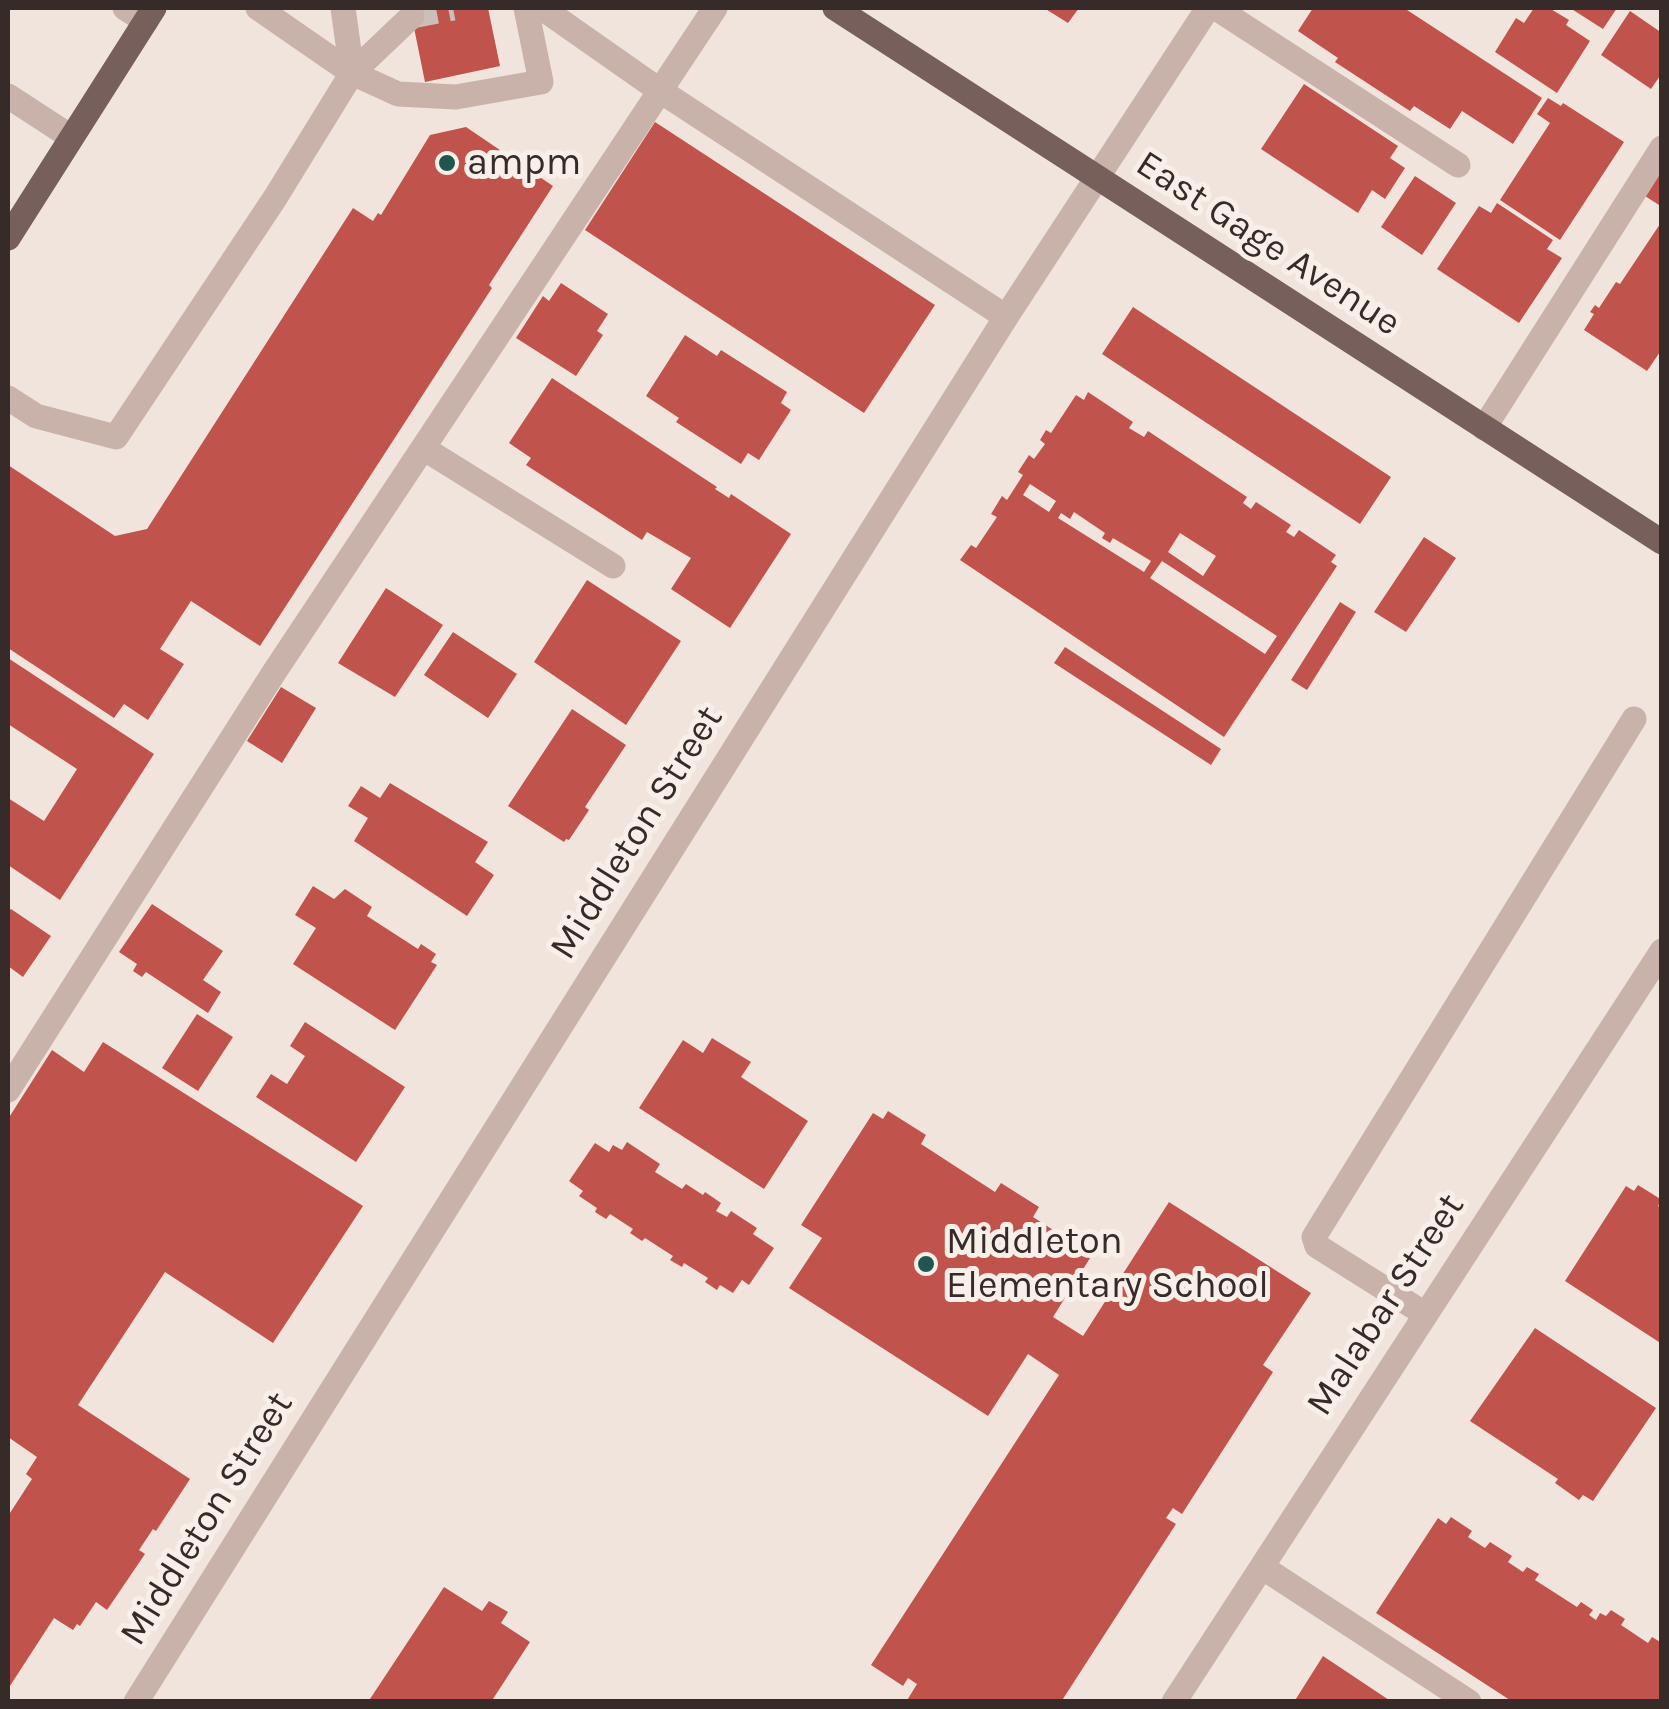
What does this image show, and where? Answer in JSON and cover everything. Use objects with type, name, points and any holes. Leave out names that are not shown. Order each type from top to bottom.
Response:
[{"type":"main road","name":"East Gage Avenue","points":[[835,8],[1662,542]]},
{"type":"main road","points":[[8,238],[72,137],[142,12]]},
{"type":"street","points":[[258,8],[352,73],[398,94],[456,97],[542,82],[526,8]]},
{"type":"street","points":[[343,8],[352,73]]},
{"type":"street","points":[[542,8],[1006,317]]},
{"type":"street","points":[[8,1090],[273,674],[714,8]]},
{"type":"street","name":"Middleton Street","points":[[136,1702],[1006,317],[1208,8]]},
{"type":"street","points":[[1216,8],[1458,165]]},
{"type":"street","points":[[8,398],[36,416],[116,437],[352,73],[412,16]]},
{"type":"street","points":[[8,96],[72,137]]},
{"type":"street","points":[[1484,428],[1662,148]]},
{"type":"street","points":[[423,448],[613,566]]},
{"type":"street","points":[[1425,1314],[1317,1246],[1314,1237],[1634,719]]},
{"type":"street","name":"Malabar Street","points":[[1174,1702],[1662,950]]},
{"type":"street","points":[[1262,1567],[1469,1702]]},
{"type":"building","points":[[410,8],[488,8],[500,66],[425,82]]},
{"type":"building","points":[[1044,8],[1079,8],[1068,23]]},
{"type":"building","points":[[1313,8],[1404,8],[1542,98],[1513,144],[1462,111],[1450,129],[1414,106],[1410,111],[1335,62],[1338,58],[1298,31]]},
{"type":"building","points":[[1534,8],[1549,8],[1569,20],[1566,25],[1590,41],[1557,93],[1495,52],[1516,18],[1524,23]]},
{"type":"building","points":[[1570,8],[1617,8],[1603,29]]},
{"type":"building","points":[[1630,11],[1662,33],[1662,73],[1651,89],[1601,55]]},
{"type":"building","points":[[1304,84],[1398,146],[1390,158],[1405,168],[1385,199],[1372,190],[1358,213],[1261,149]]},
{"type":"building","points":[[1548,98],[1561,106],[1563,103],[1624,142],[1560,240],[1500,200],[1550,123],[1537,114]]},
{"type":"building","points":[[655,122],[935,305],[864,413],[585,230]]},
{"type":"building","points":[[466,127],[553,186],[489,285],[492,288],[260,646],[191,601],[160,649],[184,664],[148,720],[124,704],[114,718],[8,648],[8,465],[115,536],[147,529],[353,208],[373,221],[378,213],[381,215],[430,135]]},
{"type":"building","points":[[1662,170],[1662,201],[1659,205],[1645,196]]},
{"type":"building","points":[[1415,176],[1456,203],[1422,255],[1381,227]]},
{"type":"building","points":[[1497,203],[1553,240],[1547,249],[1562,258],[1519,323],[1437,269],[1479,206],[1491,213]]},
{"type":"building","points":[[1662,221],[1662,349],[1647,371],[1584,330],[1595,305],[1599,308],[1616,282],[1620,284]]},
{"type":"building","points":[[561,283],[608,314],[597,331],[603,335],[576,376],[516,338],[543,296],[549,301]]},
{"type":"building","points":[[1133,307],[1391,477],[1360,524],[1102,354]]},
{"type":"building","points":[[685,335],[717,356],[721,350],[787,392],[781,403],[791,410],[759,460],[748,453],[741,464],[676,422],[679,418],[646,396]]},
{"type":"building","points":[[552,378],[715,489],[729,498],[731,494],[791,534],[730,628],[671,589],[691,558],[647,532],[642,540],[526,465],[531,458],[509,443]]},
{"type":"building","points":[[1088,392],[1133,422],[1129,428],[1144,437],[1148,431],[1247,497],[1243,503],[1251,509],[1256,502],[1291,525],[1286,532],[1294,537],[1299,530],[1336,555],[1331,562],[1337,566],[1224,737],[960,560],[971,545],[976,548],[997,517],[991,514],[1002,496],[1007,500],[1023,475],[1018,472],[1029,455],[1034,459],[1045,444],[1040,440],[1046,430],[1051,433],[1076,395],[1084,400]],"holes":[[[1030,484],[1056,501],[1049,512],[1023,495]],[[1074,512],[1105,533],[1102,538],[1110,543],[1113,538],[1151,561],[1144,572],[1058,518],[1061,513],[1070,519]],[[1180,533],[1216,556],[1203,576],[1168,552]],[[1162,561],[1277,636],[1265,654],[1150,578]]]},
{"type":"building","points":[[1424,537],[1456,558],[1406,632],[1374,612]]},
{"type":"building","points":[[587,580],[681,641],[626,725],[534,662]]},
{"type":"building","points":[[386,588],[443,625],[395,697],[338,663]]},
{"type":"building","points":[[1340,602],[1356,612],[1307,690],[1291,680]]},
{"type":"building","points":[[453,632],[517,674],[488,718],[424,675]]},
{"type":"building","points":[[1065,647],[1221,749],[1211,765],[1054,663]]},
{"type":"building","points":[[8,658],[154,754],[60,900],[8,865],[8,798],[44,821],[77,769],[8,724]]},
{"type":"building","points":[[281,687],[316,708],[282,763],[247,741]]},
{"type":"building","points":[[572,709],[626,745],[585,807],[589,810],[564,842],[508,806]]},
{"type":"building","points":[[390,783],[488,842],[475,862],[494,875],[467,916],[354,841],[368,818],[348,806],[361,786],[380,798]]},
{"type":"building","points":[[313,886],[334,899],[345,889],[372,907],[367,916],[418,949],[421,944],[436,954],[431,962],[437,965],[395,1030],[293,964],[316,928],[295,915]]},
{"type":"building","points":[[152,904],[223,951],[203,980],[221,992],[208,1013],[146,972],[142,977],[133,971],[137,964],[119,952]]},
{"type":"building","points":[[11,909],[51,936],[23,977],[8,966]]},
{"type":"building","points":[[197,1014],[233,1037],[198,1091],[162,1068]]},
{"type":"building","points":[[305,1022],[405,1087],[356,1162],[256,1097],[271,1074],[287,1084],[305,1056],[290,1046]]},
{"type":"building","points":[[712,1038],[751,1062],[741,1077],[808,1121],[764,1189],[639,1108],[683,1040],[703,1053]]},
{"type":"building","points":[[103,1042],[363,1206],[273,1343],[165,1272],[78,1405],[190,1479],[139,1550],[145,1554],[107,1610],[96,1602],[73,1630],[54,1618],[8,1689],[8,1516],[32,1479],[26,1474],[37,1457],[8,1437],[8,1119],[52,1050],[84,1072]]},
{"type":"building","points":[[888,1111],[926,1135],[921,1144],[995,1192],[1001,1183],[1039,1207],[1033,1217],[1092,1255],[1053,1317],[1083,1336],[1169,1202],[1311,1293],[1263,1365],[1273,1372],[1182,1514],[1173,1508],[1166,1518],[1176,1524],[1061,1702],[906,1702],[917,1684],[908,1678],[903,1686],[871,1665],[1059,1375],[1028,1354],[988,1416],[789,1288],[822,1238],[801,1225],[873,1113],[883,1119]]},
{"type":"building","points":[[627,1142],[660,1164],[655,1172],[682,1189],[686,1184],[703,1195],[705,1192],[721,1203],[716,1211],[727,1217],[731,1211],[757,1228],[753,1234],[774,1248],[749,1285],[742,1280],[733,1293],[720,1285],[717,1290],[705,1282],[708,1278],[684,1263],[682,1267],[670,1260],[673,1256],[630,1233],[633,1229],[610,1214],[606,1219],[595,1212],[597,1208],[579,1196],[583,1191],[569,1181],[595,1143],[609,1152],[613,1145],[622,1150]]},
{"type":"building","points":[[1638,1185],[1662,1200],[1658,1206],[1662,1208],[1662,1344],[1565,1281],[1626,1186],[1634,1191]]},
{"type":"building","points":[[1535,1328],[1656,1408],[1593,1501],[1583,1495],[1579,1500],[1555,1483],[1558,1479],[1470,1421]]},
{"type":"building","points":[[1451,1517],[1472,1531],[1468,1537],[1485,1548],[1490,1542],[1512,1556],[1508,1562],[1523,1572],[1527,1567],[1539,1574],[1535,1580],[1577,1607],[1581,1602],[1593,1610],[1589,1615],[1596,1620],[1600,1613],[1606,1616],[1611,1610],[1625,1619],[1621,1625],[1648,1643],[1652,1637],[1662,1643],[1662,1696],[1658,1702],[1513,1702],[1376,1613],[1438,1518],[1446,1524]]},
{"type":"building","points":[[444,1587],[482,1611],[489,1601],[508,1612],[501,1623],[530,1642],[491,1702],[368,1702]]},
{"type":"building","points":[[1323,1656],[1392,1702],[1294,1702]]},
{"type":"tunnel","points":[[412,16],[453,8]]},
{"type":"place","name":"ampm","points":[[447,163]]},
{"type":"place","name":"Middleton Elementary School","points":[[926,1264]]}]
